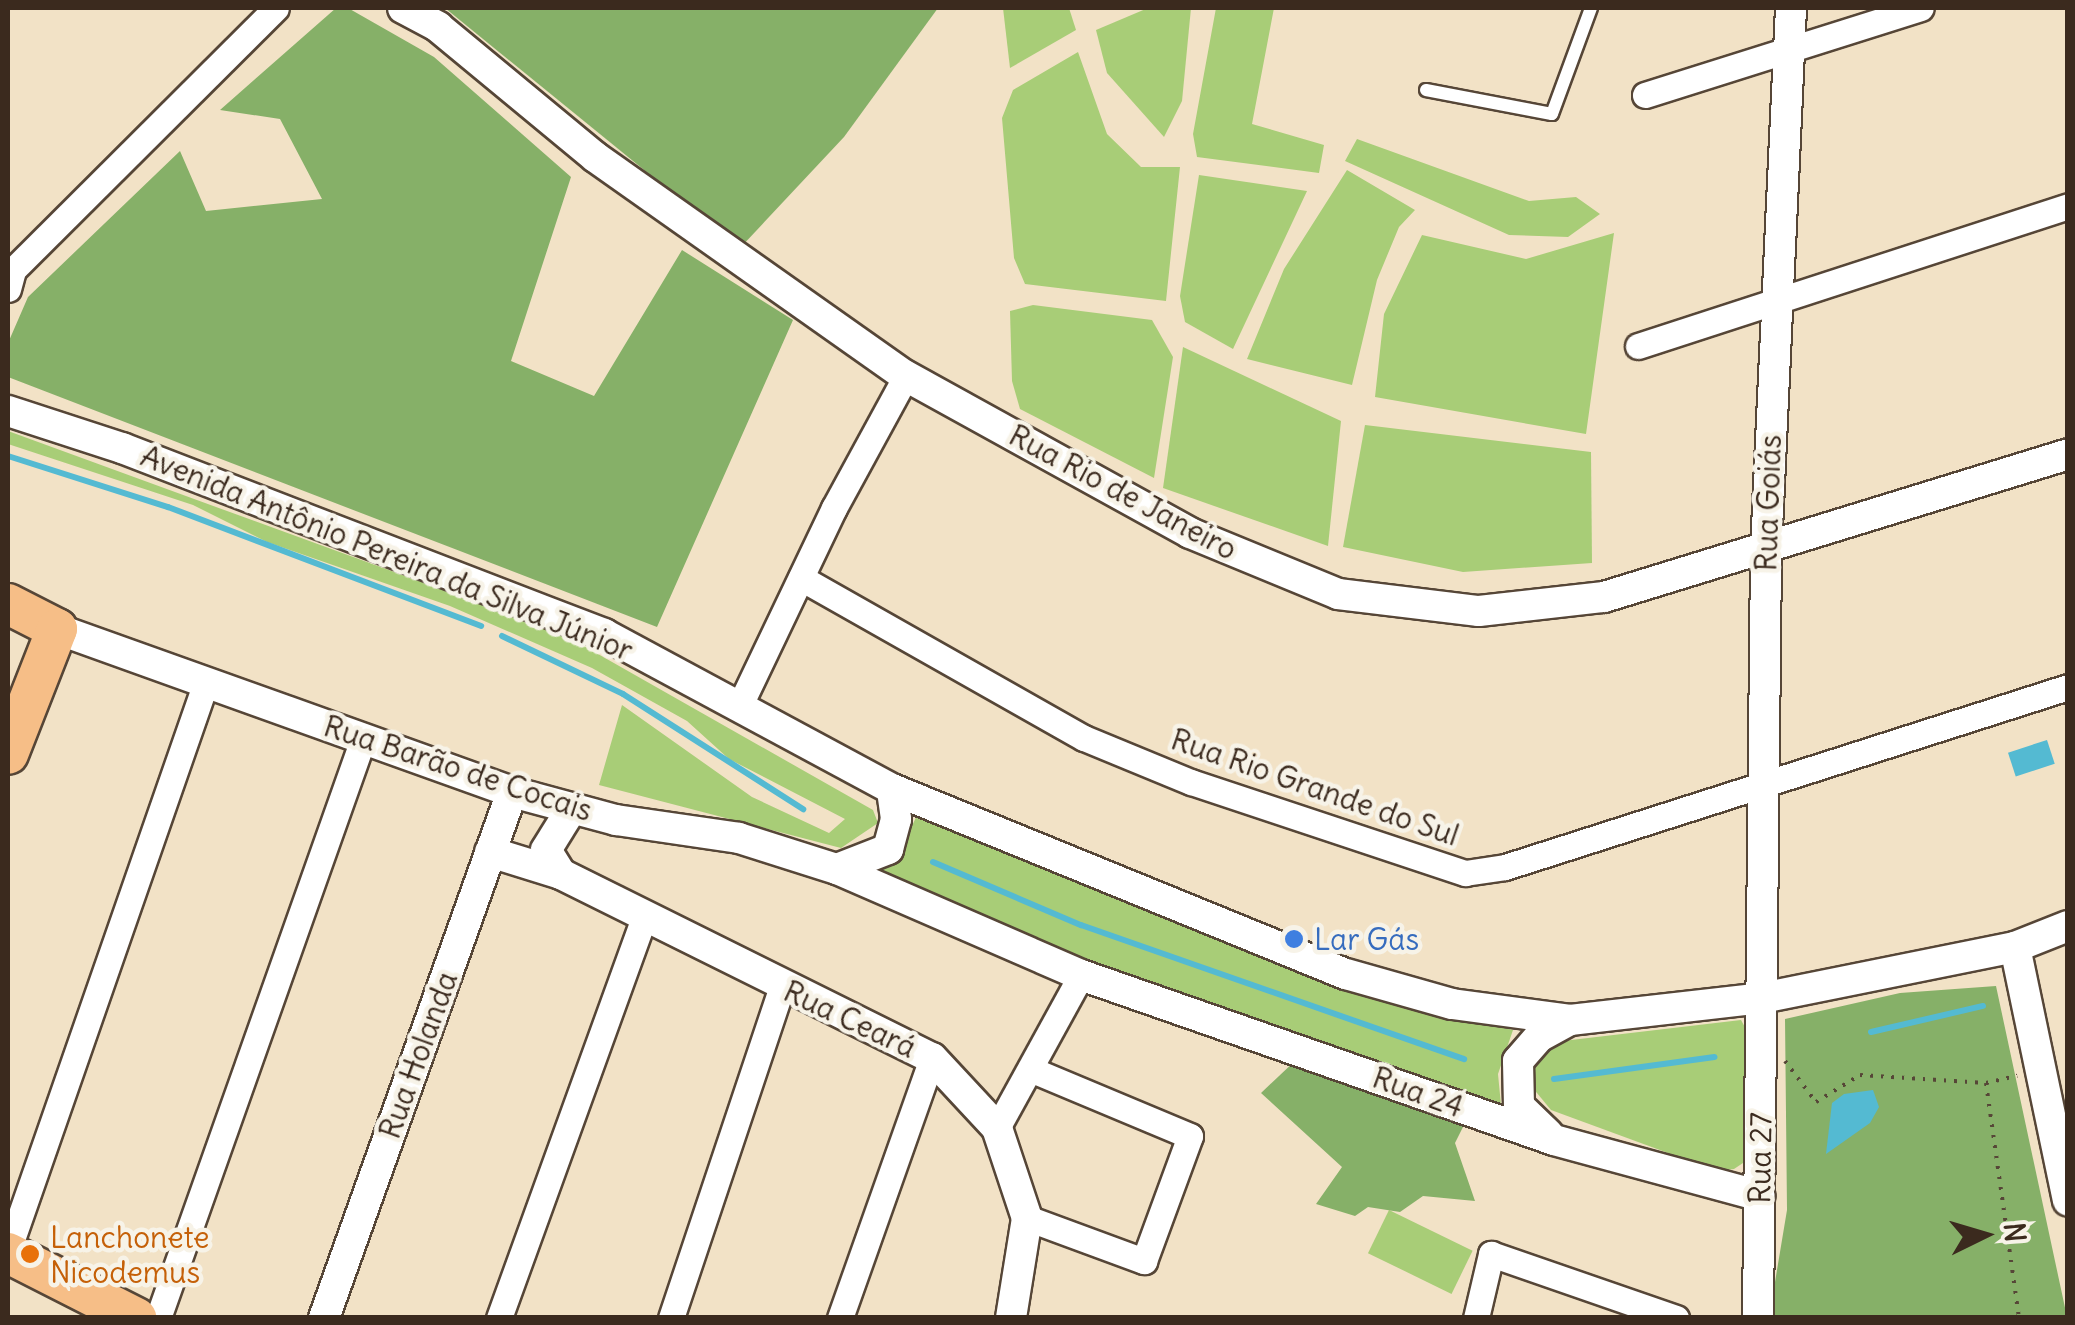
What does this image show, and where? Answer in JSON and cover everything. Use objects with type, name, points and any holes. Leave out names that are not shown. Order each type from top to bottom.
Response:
[{"type":"main road","name":"Rua Barão de Cocais","points":[[8,604],[57,629]]},
{"type":"main road","points":[[8,754],[57,629]]},
{"type":"main road","points":[[8,1252],[135,1316]]},
{"type":"street","points":[[8,289],[14,270],[276,8]]},
{"type":"street","name":"Rua Rio de Janeiro","points":[[403,8],[438,28],[595,157],[906,376],[1190,534],[1338,594],[1479,611],[1604,596],[1766,550],[2068,454]]},
{"type":"street","name":"Rua Goiás","points":[[1762,998],[1766,550],[1791,8]]},
{"type":"street","points":[[1645,95],[1921,8]]},
{"type":"street","points":[[1638,346],[1776,296],[2068,206]]},
{"type":"street","points":[[739,707],[906,376]]},
{"type":"street","name":"Avenida Antônio Pereira da Silva Júnior","points":[[8,411],[122,448],[604,634],[892,789],[1346,974],[1452,1004],[1570,1020],[1762,998],[2016,947],[2068,926]]},
{"type":"street","name":"Rua Rio Grande do Sul","points":[[801,578],[1084,738],[1191,782],[1464,873],[1505,868],[1764,782],[2068,688]]},
{"type":"street","name":"Rua Barão de Cocais","points":[[57,629],[512,792],[572,808],[738,838],[838,869],[1082,975]]},
{"type":"street","points":[[8,1252],[206,682]]},
{"type":"street","points":[[135,1316],[363,739]]},
{"type":"street","points":[[838,869],[888,849],[896,819],[892,789]]},
{"type":"street","name":"Rua Holanda","points":[[324,1318],[512,792]]},
{"type":"street","points":[[561,874],[546,850],[572,808]]},
{"type":"street","name":"Rua Ceará","points":[[490,852],[561,874],[646,914],[782,987],[932,1058],[996,1128],[1027,1218],[1011,1318]]},
{"type":"street","points":[[498,1318],[646,914]]},
{"type":"street","points":[[2016,947],[2068,1201]]},
{"type":"street","points":[[996,1128],[1082,975]]},
{"type":"street","name":"Rua 24","points":[[1082,975],[1554,1140],[1760,1196]]},
{"type":"street","points":[[670,1318],[782,987]]},
{"type":"street","name":"Rua 27","points":[[1758,1318],[1762,998]]},
{"type":"street","points":[[1554,1140],[1519,1106],[1518,1061],[1540,1037],[1570,1020]]},
{"type":"street","points":[[840,1318],[932,1058]]},
{"type":"street","points":[[1027,1218],[1144,1261],[1190,1136],[1032,1070]]},
{"type":"street","points":[[1476,1318],[1492,1254],[1676,1318]]},
{"type":"lane","points":[[1426,90],[1552,114],[1591,8]]},
{"type":"path","points":[[1781,1055],[1816,1102],[1860,1075],[1986,1083],[2040,1070]]},
{"type":"path","points":[[1986,1083],[2019,1318]]},
{"type":"green space","points":[[336,8],[348,8],[434,57],[571,177],[511,361],[594,396],[682,250],[793,320],[657,627],[8,377],[8,343],[28,297],[180,151],[206,211],[322,199],[280,119],[220,110]]},
{"type":"green space","points":[[445,8],[938,8],[844,137],[740,248]]},
{"type":"green space","points":[[1003,8],[1069,8],[1076,30],[1010,68]]},
{"type":"green space","points":[[1148,8],[1191,8],[1182,101],[1164,137],[1107,73],[1096,30]]},
{"type":"green space","points":[[1216,8],[1274,8],[1252,124],[1324,145],[1319,173],[1197,157],[1193,134]]},
{"type":"green space","points":[[1078,52],[1107,134],[1141,167],[1180,167],[1166,301],[1025,284],[1014,258],[1002,118],[1013,90]]},
{"type":"green space","points":[[1357,139],[1529,201],[1576,197],[1600,214],[1568,237],[1509,235],[1345,161]]},
{"type":"green space","points":[[1347,170],[1415,210],[1399,227],[1377,280],[1352,385],[1247,359],[1284,269]]},
{"type":"green space","points":[[1199,175],[1307,191],[1233,349],[1185,322],[1180,296]]},
{"type":"green space","points":[[1614,233],[1586,434],[1375,397],[1384,314],[1422,235],[1526,259]]},
{"type":"green space","points":[[1033,305],[1152,320],[1173,357],[1154,478],[1020,409],[1012,381],[1010,311]]},
{"type":"green space","points":[[1183,347],[1341,421],[1328,546],[1163,488]]},
{"type":"green space","points":[[1365,425],[1591,452],[1592,563],[1463,572],[1343,547]]},
{"type":"green space","points":[[8,431],[561,633],[873,810],[878,823],[841,848],[599,785],[622,705],[752,797],[829,833],[845,819],[729,759],[687,721],[592,668],[450,606],[267,542],[193,505],[8,444]]},
{"type":"green space","points":[[918,813],[1338,982],[1513,1030],[1498,1074],[1501,1105],[1071,957],[877,872],[900,852]]},
{"type":"green space","points":[[1996,986],[2067,1317],[1769,1318],[1787,1210],[1785,1019],[1900,993]]},
{"type":"green space","points":[[1741,1020],[1747,1031],[1743,1163],[1734,1169],[1717,1171],[1551,1110],[1532,1087],[1534,1060],[1554,1042]]},
{"type":"green space","points":[[1297,1059],[1467,1119],[1455,1143],[1475,1201],[1423,1196],[1400,1212],[1368,1207],[1355,1216],[1316,1204],[1342,1167],[1261,1093]]},
{"type":"green space","points":[[1389,1210],[1473,1251],[1452,1294],[1368,1253]]},
{"type":"water","points":[[2047,740],[2055,764],[2016,776],[2008,753]]},
{"type":"water","points":[[1873,1090],[1879,1107],[1870,1123],[1826,1154],[1832,1103],[1844,1094]]},
{"type":"waterway","points":[[8,456],[168,507],[481,626]]},
{"type":"waterway","points":[[502,636],[623,694],[803,809]]},
{"type":"waterway","points":[[933,862],[1081,925],[1464,1059]]},
{"type":"waterway","points":[[1871,1032],[1983,1006]]},
{"type":"waterway","points":[[1554,1079],[1715,1057]]},
{"type":"place","name":"Lar Gás","points":[[1294,939]]},
{"type":"place","name":"Lanchonete Nicodemus","points":[[30,1254]]}]
